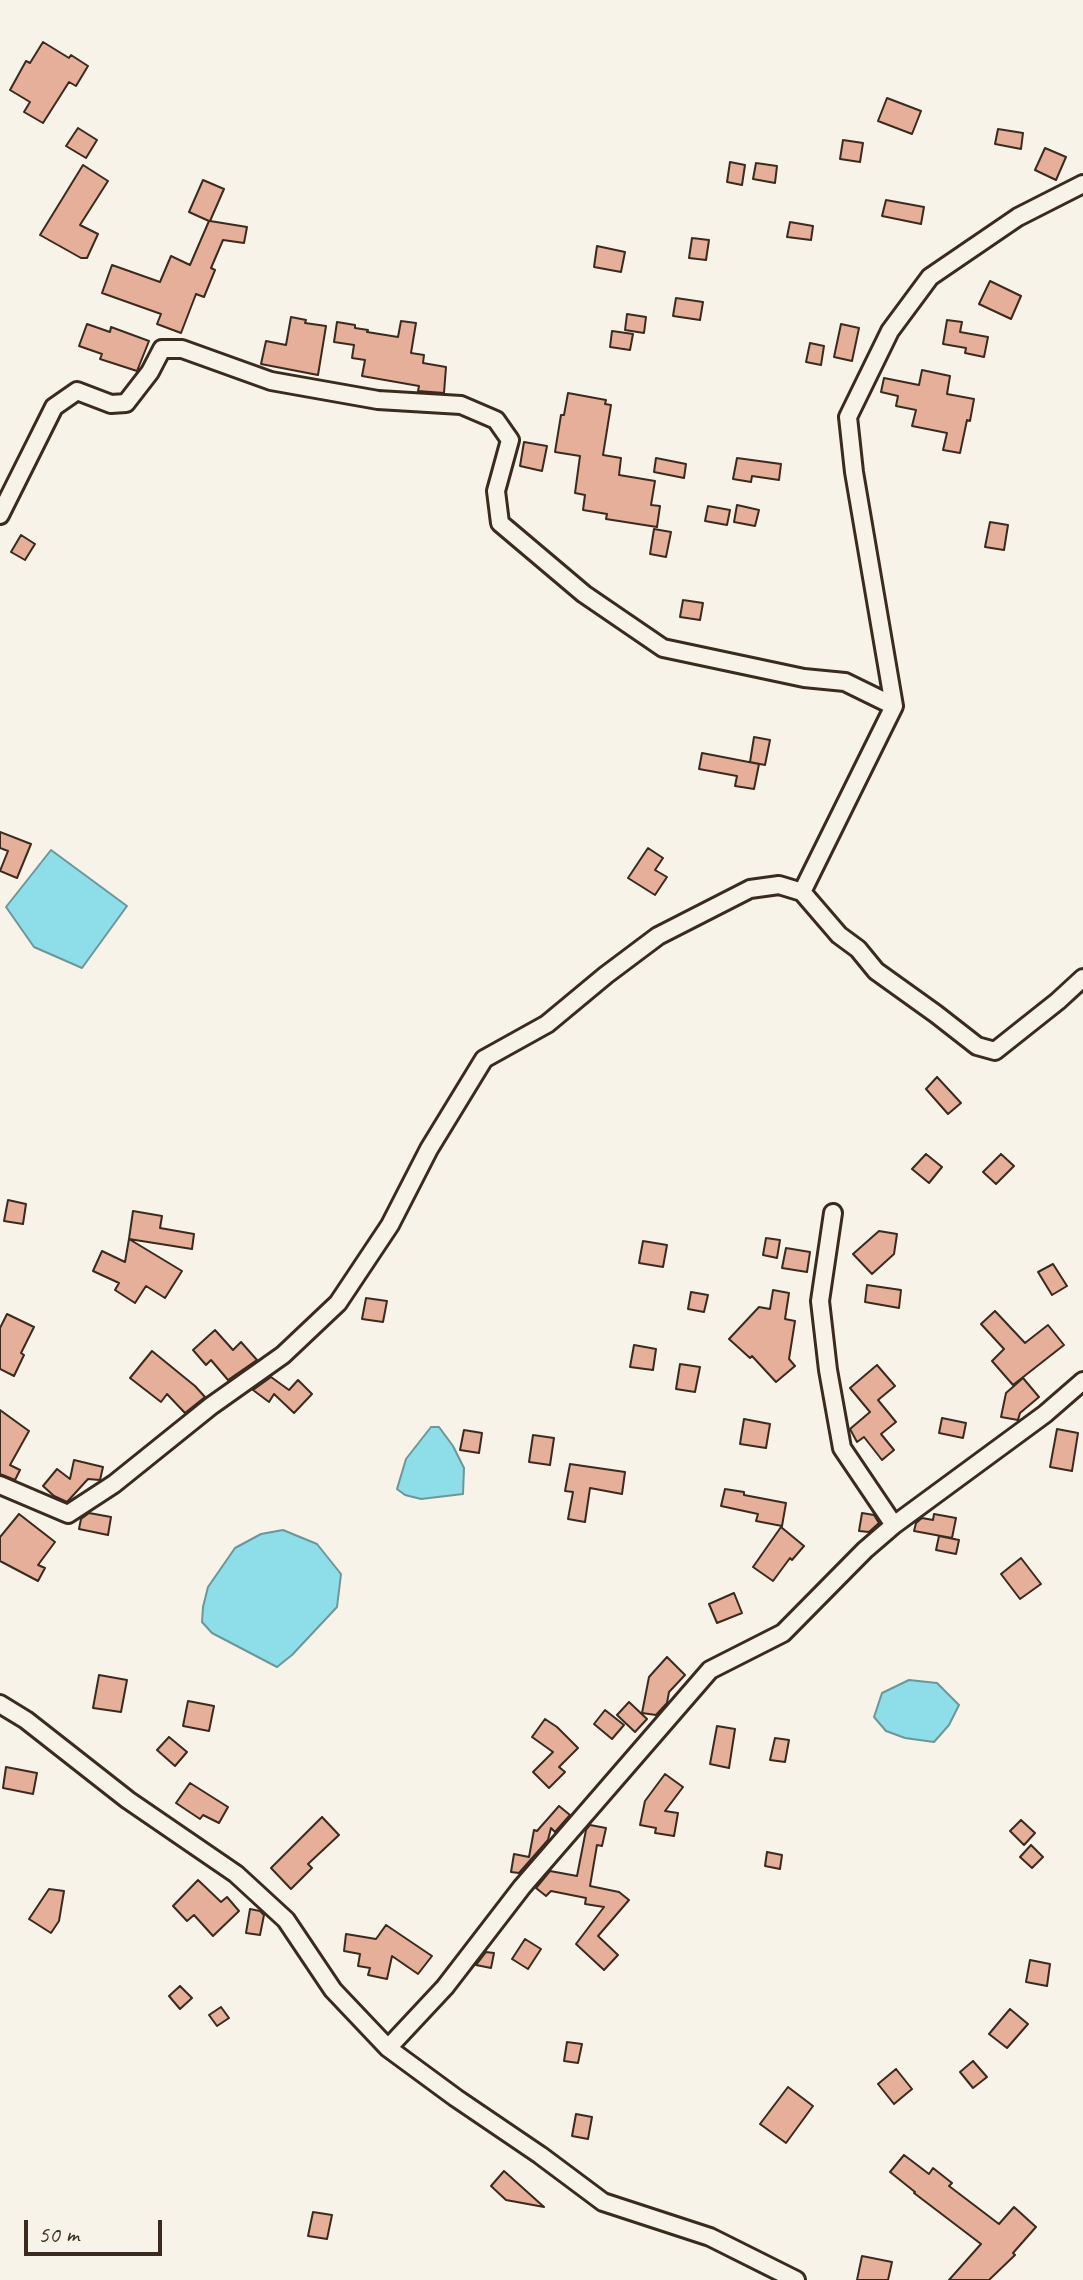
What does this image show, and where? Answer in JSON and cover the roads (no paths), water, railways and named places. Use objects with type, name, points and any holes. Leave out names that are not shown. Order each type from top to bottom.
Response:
[{"type":"street","points":[[802,892],[894,706],[854,472],[848,417],[890,331],[930,277],[1018,217],[1083,184]]},
{"type":"street","points":[[0,515],[54,407],[77,391],[111,404],[126,403],[150,372],[162,349],[182,349],[271,381],[378,400],[461,405],[496,420],[510,440],[496,491],[500,523],[584,594],[663,648],[804,678],[845,682],[894,706]]},
{"type":"street","points":[[0,1485],[68,1514],[114,1484],[211,1406],[283,1355],[338,1303],[390,1225],[429,1149],[484,1059],[547,1024],[658,936],[750,889],[779,885],[802,892],[876,971],[977,1046],[995,1051],[1083,978]]},
{"type":"street","points":[[833,1213],[820,1301],[842,1448],[894,1525]]},
{"type":"street","points":[[388,2048],[445,1987],[522,1887],[710,1670],[783,1633],[894,1525],[1045,1414],[1083,1381]]},
{"type":"street","points":[[0,1704],[26,1720],[128,1800],[236,1874],[286,1920],[333,1990],[388,2048],[603,2202],[710,2237],[796,2280]]},
{"type":"water","points":[[51,850],[127,906],[82,968],[34,947],[6,907]]},
{"type":"water","points":[[431,1427],[439,1427],[464,1468],[463,1494],[421,1499],[405,1495],[397,1489],[406,1459]]},
{"type":"water","points":[[283,1530],[317,1544],[341,1574],[337,1607],[277,1667],[212,1633],[202,1622],[208,1587],[235,1548],[261,1534]]},
{"type":"water","points":[[909,1680],[937,1683],[959,1705],[949,1725],[934,1742],[905,1738],[886,1731],[874,1717],[882,1693]]}]
